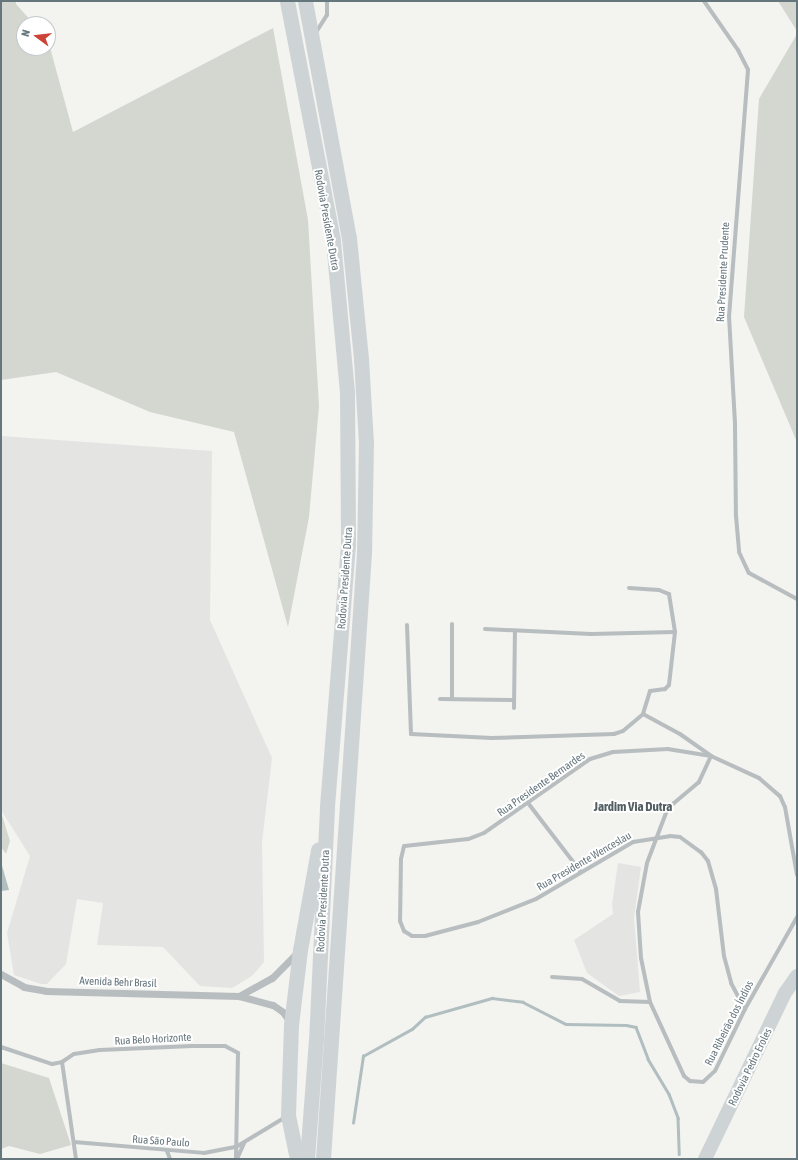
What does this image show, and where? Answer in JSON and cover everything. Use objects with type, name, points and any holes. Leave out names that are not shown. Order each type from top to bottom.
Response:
[{"type":"highway","name":"Rodovia Presidente Dutra","points":[[287,1],[333,241],[347,393],[348,545],[327,808],[316,1039],[307,1159]]},
{"type":"highway","name":"Rodovia Presidente Dutra","points":[[305,1],[350,238],[361,359],[366,442],[364,553],[323,1159]]},
{"type":"highway","points":[[296,1159],[288,1115],[291,1025],[300,950],[327,808]]},
{"type":"highway","name":"Rodovia Pedro Eroles","points":[[713,1159],[785,993],[797,976]]},
{"type":"highway","name":"Rodovia Pedro Eroles","points":[[713,1159],[797,991]]},
{"type":"street","points":[[311,39],[327,15],[327,1]]},
{"type":"street","name":"Rua Presidente Prudente","points":[[704,1],[738,50],[748,70],[729,316],[735,425],[736,516],[740,552],[749,573],[797,599]]},
{"type":"street","points":[[407,625],[411,734],[492,738],[614,734],[623,731],[643,714],[650,691],[665,689],[669,685],[675,632],[669,594],[660,590],[629,588]]},
{"type":"street","points":[[452,624],[452,699]]},
{"type":"street","points":[[485,629],[591,634],[675,632]]},
{"type":"street","points":[[514,708],[515,631]]},
{"type":"street","points":[[440,699],[514,700]]},
{"type":"street","points":[[643,714],[680,734],[711,756],[759,778],[780,796],[785,807],[797,875]]},
{"type":"street","name":"Rua Presidente Bernardes","points":[[406,845],[468,839],[484,833],[590,759],[613,752],[668,749],[711,756]]},
{"type":"street","name":"Rua Ribeirão dos Índios","points":[[711,756],[699,782],[670,807],[655,837],[647,863],[638,912],[641,958],[650,1002],[684,1076],[698,1082],[710,1077],[715,1071],[745,1009],[797,917]]},
{"type":"street","points":[[528,803],[581,872]]},
{"type":"street","name":"Rua Presidente Wenceslau","points":[[406,845],[402,848],[401,859],[400,921],[404,931],[412,936],[425,936],[515,909],[633,842],[655,837],[680,837],[701,852],[708,861],[716,889],[724,956],[731,983],[745,1009]]},
{"type":"street","points":[[239,996],[272,978],[300,950]]},
{"type":"street","name":"Avenida Behr Brasil","points":[[1,974],[24,987],[46,991],[239,996],[273,1005],[283,1012],[291,1025]]},
{"type":"street","points":[[552,977],[582,979],[620,1001],[650,1002]]},
{"type":"street","name":"Rua Belo Horizonte","points":[[62,1062],[74,1054],[100,1050],[192,1046],[233,1048],[240,1060],[236,1159]]},
{"type":"street","points":[[1,1048],[52,1064],[62,1062],[76,1159]]},
{"type":"street","name":"Rua São Paulo","points":[[74,1142],[204,1153],[236,1147],[288,1115]]},
{"type":"street","points":[[236,1159],[244,1143]]},
{"type":"street","points":[[167,1151],[170,1159]]},
{"type":"shaded area","points":[[1,1],[16,1],[16,4],[27,16],[16,16],[16,56],[52,56],[73,132],[273,28],[308,220],[319,406],[309,517],[288,627],[234,432],[150,412],[56,372],[1,380]]},
{"type":"shaded area","points":[[778,1],[797,1],[797,31]]},
{"type":"shaded area","points":[[797,34],[797,442],[744,317],[759,99]]},
{"type":"shaded area","points":[[1,436],[212,451],[210,620],[272,758],[262,842],[264,962],[252,976],[232,988],[200,986],[163,947],[97,945],[103,903],[77,899],[66,964],[47,984],[41,984],[14,975],[7,933],[30,856],[1,810]]},
{"type":"shaded area","points":[[1,812],[10,841],[6,854],[1,847]]},
{"type":"shaded area","points":[[1,862],[9,890],[1,891]]},
{"type":"shaded area","points":[[618,863],[641,867],[634,918],[640,992],[619,996],[587,973],[574,940],[613,914],[612,904]]},
{"type":"shaded area","points":[[1,1063],[49,1078],[71,1145],[40,1154],[9,1146],[1,1149]]},
{"type":"waterway","points":[[353,1123],[363,1056],[412,1029],[425,1017],[492,998],[523,1002],[566,1024],[626,1025],[636,1027],[648,1059],[669,1094],[678,1118],[679,1154]]},
{"type":"district","name":"Jardim Via Dutra","points":[[633,807]]}]
